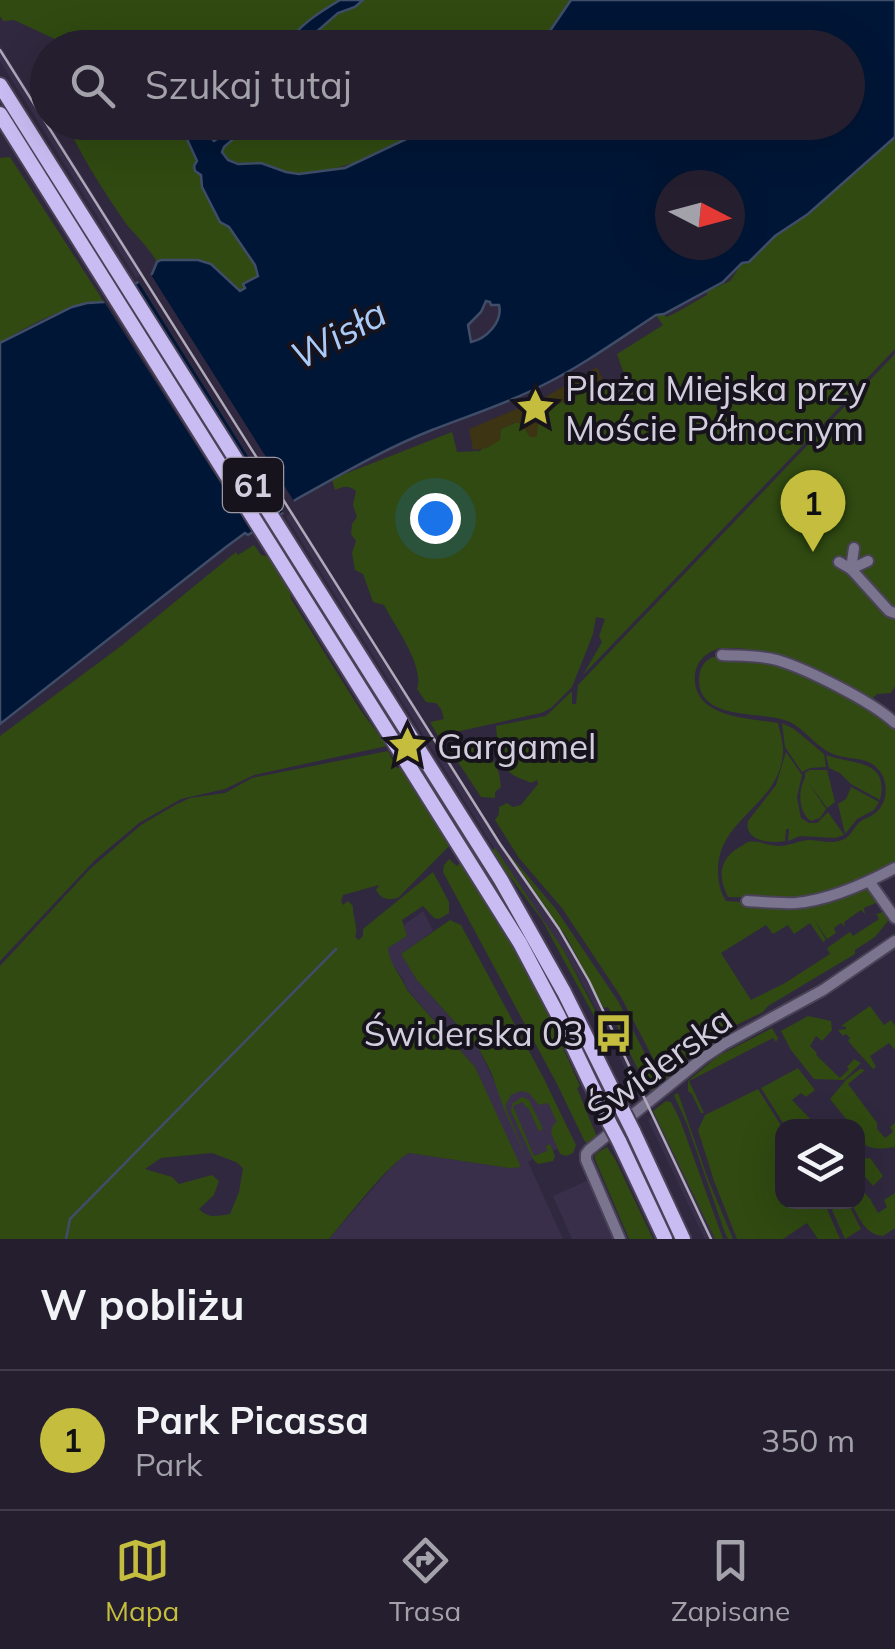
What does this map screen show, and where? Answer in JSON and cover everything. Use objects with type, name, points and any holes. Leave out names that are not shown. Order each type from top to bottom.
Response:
[{"type":"main road","name":"61","points":[[0,85],[9,119],[527,956],[665,1239]]},
{"type":"main road","name":"61","points":[[9,119],[534,936],[683,1239]]},
{"type":"street","points":[[846,567],[854,548]]},
{"type":"street","points":[[846,567],[868,561]]},
{"type":"street","points":[[846,567],[889,611],[895,612]]},
{"type":"street","points":[[722,655],[778,660],[879,709],[895,723]]},
{"type":"street","points":[[747,901],[802,902],[869,881],[895,868]]},
{"type":"street","points":[[869,881],[895,918]]},
{"type":"street","name":"Świderska","points":[[620,1239],[586,1160],[589,1150],[703,1058],[823,990],[895,941]]},
{"type":"shaded area","points":[[0,45],[30,93],[30,109],[0,61]]},
{"type":"shaded area","points":[[50,140],[60,140],[501,843],[572,947],[647,1098],[641,1102],[564,951],[498,854]]},
{"type":"shaded area","points":[[423,911],[433,931],[401,954],[431,996],[479,1049],[499,1092],[536,1069],[571,1143],[537,1163],[533,1159],[528,1162],[563,1239],[329,1239],[389,1170],[410,1153],[509,1168],[517,1161],[475,1067],[407,989],[388,958],[388,948],[407,936],[404,925]]},
{"type":"shaded area","points":[[656,1115],[715,1239],[705,1239],[648,1120]]},
{"type":"shaded area","points":[[589,1180],[614,1239],[572,1239],[553,1196]]},
{"type":"green space","points":[[0,0],[340,0],[299,30],[35,30],[14,20],[3,21]]},
{"type":"green space","points":[[363,0],[571,0],[551,30],[319,30],[338,13]]},
{"type":"green space","points":[[895,137],[895,349],[583,675],[602,642],[599,636],[605,619],[596,617],[572,687],[551,708],[438,736],[430,722],[444,719],[441,709],[436,703],[426,702],[417,689],[417,670],[408,647],[384,605],[373,602],[363,574],[355,570],[352,553],[356,541],[351,534],[357,517],[353,505],[356,491],[346,487],[335,490],[332,479],[452,432],[457,452],[480,451],[501,429],[517,422],[530,437],[540,422],[539,413],[603,380],[614,400],[628,396],[630,391],[617,354],[663,325],[656,315],[671,315],[730,281],[742,263],[754,258],[775,236],[808,214]]},
{"type":"green space","points":[[75,140],[187,140],[197,162],[195,171],[201,175],[202,187],[220,222],[229,227],[255,265],[258,276],[240,291],[222,273],[204,265],[174,259],[157,262],[127,225]]},
{"type":"green space","points":[[232,140],[406,140],[349,164],[311,173],[236,162],[221,152]]},
{"type":"green space","points":[[10,157],[104,302],[63,311],[0,343],[0,158]]},
{"type":"green space","points":[[895,354],[895,686],[891,693],[877,694],[871,700],[789,659],[735,648],[720,648],[707,654],[695,674],[696,689],[712,708],[738,717],[778,723],[782,743],[779,772],[721,852],[718,878],[726,901],[806,909],[807,905],[866,885],[878,902],[864,908],[865,914],[861,910],[844,922],[845,927],[841,923],[834,928],[836,933],[827,939],[813,918],[826,940],[823,942],[810,923],[794,934],[788,925],[773,934],[766,925],[721,953],[751,1000],[830,954],[827,948],[879,919],[876,914],[883,912],[888,921],[855,954],[763,1012],[726,1030],[693,1053],[665,1081],[621,997],[562,908],[519,858],[495,820],[499,807],[507,803],[513,807],[521,805],[538,784],[537,780],[531,783],[509,772],[500,754],[496,726],[546,716],[572,691],[572,704],[576,704],[578,685]]},
{"type":"green space","points":[[254,545],[261,555],[270,557],[289,587],[291,599],[387,746],[254,775],[225,789],[181,799],[139,823],[95,860],[0,961],[0,736],[121,646],[236,552],[238,555]]},
{"type":"green space","points":[[713,657],[782,665],[870,707],[895,728],[895,864],[812,898],[728,897],[722,872],[725,860],[735,850],[748,842],[779,846],[808,840],[843,840],[878,810],[886,789],[884,778],[871,763],[827,751],[790,722],[722,709],[710,703],[702,695],[699,678],[704,664]]},
{"type":"green space","points":[[782,723],[824,754],[826,767],[802,772],[785,747]]},
{"type":"green space","points":[[476,737],[483,739],[499,773],[501,787],[495,798],[481,797],[452,753],[459,743]]},
{"type":"green space","points":[[388,751],[397,768],[404,768],[453,842],[398,898],[383,897],[376,890],[379,885],[343,895],[341,901],[353,906],[355,937],[359,940],[363,929],[433,872],[449,902],[449,913],[434,918],[423,906],[402,920],[407,936],[388,948],[389,954],[407,990],[475,1067],[521,1167],[409,1153],[379,1180],[329,1239],[0,1239],[0,966],[90,869],[141,825],[190,798],[225,793],[252,778]],"holes":[[[212,1153],[243,1168],[239,1192],[230,1214],[217,1216],[199,1209],[214,1195],[219,1181],[212,1175],[179,1184],[172,1177],[145,1169],[161,1158]]]},
{"type":"green space","points":[[786,752],[802,775],[797,797],[801,818],[817,823],[828,812],[844,835],[800,836],[788,841],[786,829],[785,841],[772,842],[759,840],[750,833],[748,821],[776,785]]},
{"type":"green space","points":[[826,755],[874,770],[882,786],[880,800],[829,768]]},
{"type":"green space","points":[[827,770],[835,802],[827,808],[808,782],[826,809],[820,818],[811,821],[800,801],[805,773]]},
{"type":"green space","points":[[851,787],[879,802],[845,834],[838,804],[846,799]]},
{"type":"green space","points":[[495,848],[564,951],[601,1029],[542,920],[491,851]]},
{"type":"green space","points":[[509,854],[555,908],[618,1001],[661,1085],[652,1092],[567,938]]},
{"type":"green space","points":[[449,859],[457,866],[460,863],[471,876],[537,990],[580,1086],[577,1088],[597,1137],[588,1143],[443,872]]},
{"type":"green space","points":[[480,859],[552,987],[616,1120],[550,988]]},
{"type":"green space","points":[[450,920],[461,925],[543,1077],[576,1145],[573,1153],[560,1154],[551,1133],[557,1122],[548,1103],[539,1105],[529,1093],[521,1091],[511,1095],[505,1106],[528,1162],[479,1049],[417,980],[401,954]]},
{"type":"green space","points":[[870,1006],[884,1025],[891,1020],[895,1026],[895,1050],[889,1043],[870,1056],[876,1067],[873,1069],[848,1041],[850,1038],[838,1030],[846,1029],[841,1026]]},
{"type":"green space","points":[[808,1016],[831,1021],[832,1030],[822,1041],[816,1036],[810,1046],[840,1078],[854,1059],[861,1063],[844,1080],[814,1079],[791,1050],[781,1031]]},
{"type":"green space","points":[[772,1028],[778,1038],[776,1042],[773,1038],[689,1081],[701,1113],[688,1091],[688,1081],[718,1056]]},
{"type":"green space","points":[[798,1068],[815,1090],[792,1100],[810,1119],[781,1119],[761,1088]]},
{"type":"green space","points":[[860,1069],[865,1070],[848,1084],[885,1138],[893,1132],[890,1127],[895,1123],[895,1147],[865,1144],[865,1119],[846,1119],[830,1099]]},
{"type":"green space","points":[[758,1089],[777,1119],[775,1209],[827,1209],[840,1239],[818,1239],[807,1223],[783,1239],[737,1239],[698,1130],[705,1115]]},
{"type":"green space","points":[[678,1093],[733,1239],[725,1233],[674,1095]]},
{"type":"green space","points":[[522,1097],[529,1100],[543,1129],[539,1131],[523,1102],[513,1106],[534,1156],[547,1151],[550,1144],[553,1161],[538,1164],[533,1159],[511,1111],[512,1104]]},
{"type":"green space","points":[[666,1101],[671,1102],[680,1120],[723,1239],[715,1239],[653,1111]]},
{"type":"green space","points":[[607,1147],[653,1239],[629,1239],[594,1157]]},
{"type":"green space","points":[[865,1158],[870,1158],[883,1176],[873,1186],[865,1176]]},
{"type":"green space","points":[[865,1193],[878,1213],[887,1207],[884,1200],[895,1193],[895,1228],[883,1236],[877,1235],[859,1219],[855,1209],[865,1209]]},
{"type":"green space","points":[[851,1209],[861,1229],[845,1239],[832,1210]]},
{"type":"sand","name":"Plaża Miejska przy Moście Północnym","points":[[597,367],[603,380],[577,393],[575,400],[539,413],[537,437],[530,437],[517,422],[501,429],[500,440],[473,450],[469,429],[547,396]]},
{"type":"water","points":[[340,0],[363,0],[338,13],[318,30],[298,30]]},
{"type":"water","name":"Wisła","points":[[571,0],[895,0],[895,137],[749,262],[742,263],[723,282],[656,315],[545,384],[397,445],[295,500],[286,511],[226,547],[0,724],[0,343],[72,307],[104,302],[152,274],[161,260],[211,264],[240,291],[245,288],[243,284],[258,276],[255,265],[229,227],[220,222],[202,187],[201,175],[195,171],[197,161],[187,140],[232,140],[222,152],[228,160],[238,164],[261,163],[299,174],[345,168],[404,140],[865,140],[865,30],[551,30]],"holes":[[[486,301],[499,305],[496,323],[488,333],[471,342],[468,325]]]},
{"type":"pier","points":[[148,270],[297,506],[286,517],[136,278]]},
{"type":"pier","points":[[118,288],[269,528],[255,537],[101,297]]},
{"type":"waterway","points":[[66,1239],[70,1219],[336,949]]},
{"type":"tram line","points":[[0,50],[30,98]]},
{"type":"tram line","points":[[57,140],[500,844],[559,929],[589,981],[711,1239]]},
{"type":"place","name":"Plaża Miejska przy Moście Północnym","points":[[535,408]]},
{"type":"place","name":"Park Picassa","points":[[813,552]]},
{"type":"place","name":"Gargamel","points":[[407,746]]},
{"type":"place","name":"Świderska 03","points":[[614,1033]]}]
